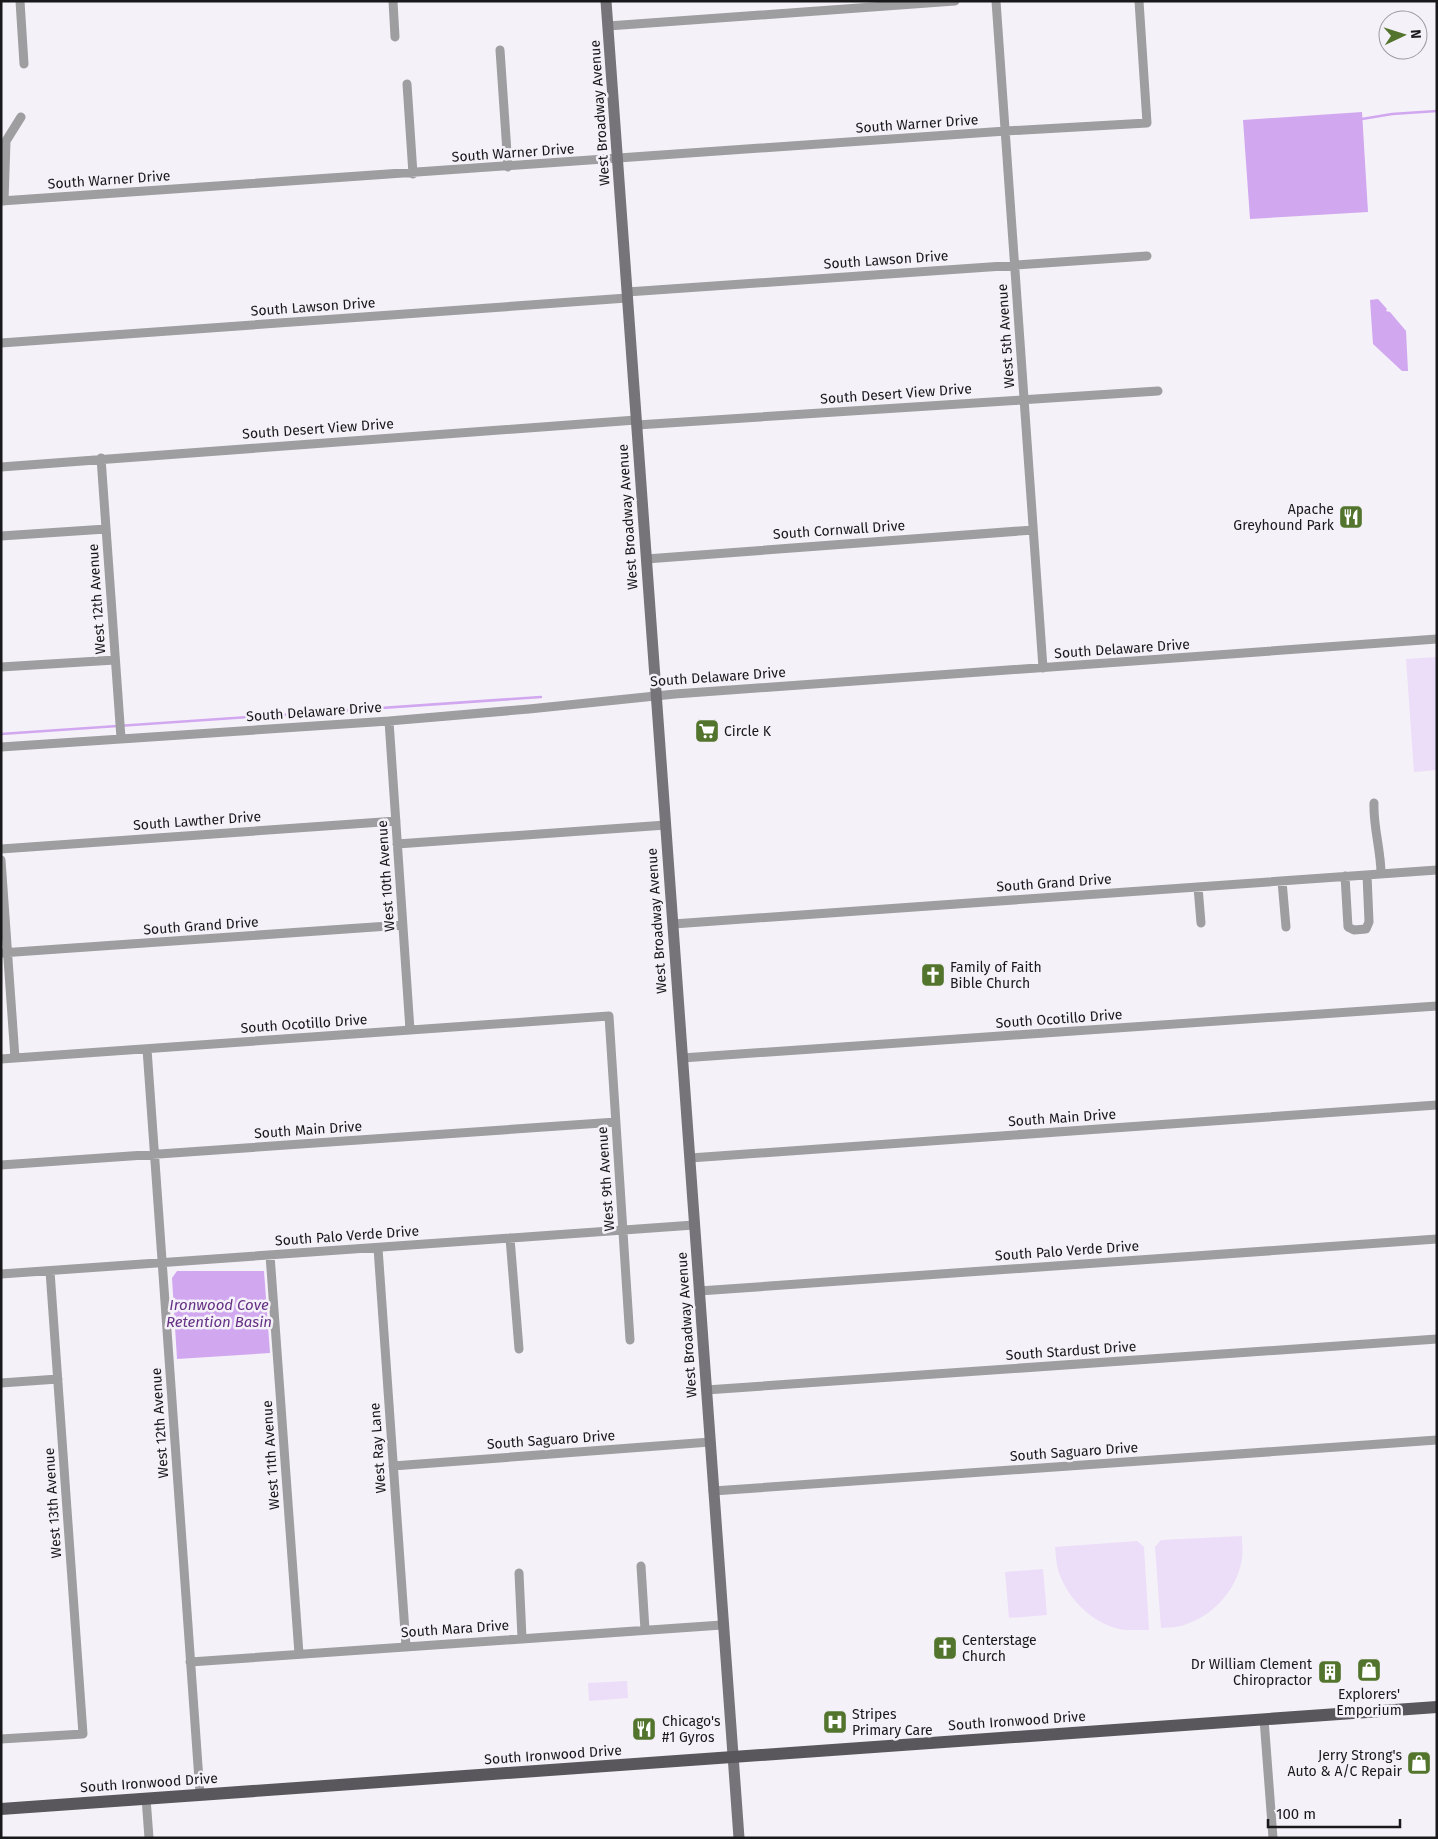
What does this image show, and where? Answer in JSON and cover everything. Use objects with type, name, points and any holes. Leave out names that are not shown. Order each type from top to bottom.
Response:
[{"type":"main road","name":"West Broadway Avenue","points":[[606,1],[738,1838]]},
{"type":"main road","name":"South Ironwood Drive","points":[[1,1808],[1437,1706]]},
{"type":"street","points":[[20,1],[24,64]]},
{"type":"street","points":[[392,1],[394,37]]},
{"type":"street","points":[[608,26],[955,1]]},
{"type":"street","name":"West 5th Avenue","points":[[996,1],[1043,668]]},
{"type":"street","name":"South Warner Drive","points":[[3,201],[1147,123],[1139,1]]},
{"type":"street","points":[[500,50],[508,167]]},
{"type":"street","points":[[406,84],[413,174]]},
{"type":"street","points":[[3,201],[6,141],[21,117]]},
{"type":"street","name":"South Lawson Drive","points":[[1,343],[1147,256]]},
{"type":"street","name":"South Desert View Drive","points":[[1,467],[102,458],[636,422],[1158,391]]},
{"type":"street","name":"West 12th Avenue","points":[[102,458],[120,730]]},
{"type":"street","points":[[1,536],[106,529]]},
{"type":"street","name":"South Cornwall Drive","points":[[646,558],[1033,530]]},
{"type":"street","name":"South Delaware Drive","points":[[1,748],[120,730],[389,721],[529,709],[656,695],[1437,639]]},
{"type":"street","points":[[1,668],[115,660]]},
{"type":"street","name":"West 10th Avenue","points":[[389,721],[410,1030]]},
{"type":"street","points":[[1374,803],[1374,817],[1381,855],[1382,874]]},
{"type":"street","name":"South Lawther Drive","points":[[1,850],[396,821]]},
{"type":"street","points":[[397,844],[666,825]]},
{"type":"street","points":[[1,860],[4,953],[15,1058]]},
{"type":"street","name":"South Grand Drive","points":[[673,924],[1437,870]]},
{"type":"street","points":[[1345,876],[1348,927],[1354,930],[1366,928],[1369,922],[1367,875]]},
{"type":"street","points":[[1282,881],[1286,927]]},
{"type":"street","points":[[1198,887],[1201,923]]},
{"type":"street","name":"South Grand Drive","points":[[4,953],[403,925]]},
{"type":"street","name":"South Ocotillo Drive","points":[[682,1058],[1437,1006]]},
{"type":"street","name":"South Ocotillo Drive","points":[[1,1059],[609,1016]]},
{"type":"street","name":"West 9th Avenue","points":[[609,1016],[630,1340]]},
{"type":"street","name":"West 12th Avenue","points":[[147,1049],[200,1794]]},
{"type":"street","name":"South Main Drive","points":[[690,1158],[1437,1106]]},
{"type":"street","name":"South Main Drive","points":[[1,1165],[616,1122]]},
{"type":"street","name":"South Palo Verde Drive","points":[[1,1274],[694,1225]]},
{"type":"street","points":[[510,1238],[519,1349]]},
{"type":"street","name":"South Palo Verde Drive","points":[[699,1291],[1437,1239]]},
{"type":"street","name":"West Ray Lane","points":[[378,1248],[406,1646]]},
{"type":"street","name":"West 11th Avenue","points":[[270,1255],[299,1654]]},
{"type":"street","name":"West 13th Avenue","points":[[1,1739],[83,1734],[50,1271]]},
{"type":"street","name":"South Stardust Drive","points":[[706,1390],[1437,1339]]},
{"type":"street","points":[[1,1383],[58,1379]]},
{"type":"street","name":"South Saguaro Drive","points":[[713,1491],[1437,1440]]},
{"type":"street","name":"South Saguaro Drive","points":[[393,1466],[710,1442]]},
{"type":"street","points":[[641,1566],[645,1630]]},
{"type":"street","points":[[519,1573],[522,1638]]},
{"type":"street","name":"South Mara Drive","points":[[190,1662],[722,1625]]},
{"type":"street","points":[[1264,1719],[1273,1838]]},
{"type":"street","points":[[146,1798],[148,1838]]},
{"type":"shaded area","points":[[1437,657],[1437,770],[1414,772],[1406,659]]},
{"type":"shaded area","points":[[1242,1536],[1242,1556],[1239,1570],[1235,1581],[1222,1600],[1195,1621],[1178,1627],[1161,1628],[1155,1547],[1161,1540]]},
{"type":"shaded area","points":[[1137,1541],[1144,1547],[1149,1630],[1115,1628],[1093,1617],[1075,1601],[1068,1591],[1062,1581],[1056,1562],[1055,1547]]},
{"type":"shaded area","points":[[1043,1569],[1047,1615],[1009,1618],[1005,1572]]},
{"type":"shaded area","points":[[627,1681],[628,1698],[589,1701],[588,1683]]},
{"type":"water","points":[[1362,112],[1368,212],[1250,219],[1243,120]]},
{"type":"water","points":[[1378,299],[1387,309],[1386,311],[1390,312],[1406,331],[1408,371],[1402,371],[1373,344],[1370,300]]},
{"type":"water","name":"Ironwood Cove Retention Basin","points":[[177,1271],[264,1271],[270,1353],[177,1359],[172,1278]]},
{"type":"waterway","points":[[1362,119],[1392,114],[1437,111]]},
{"type":"waterway","points":[[1,734],[541,697]]},
{"type":"place","name":"Apache Greyhound Park","points":[[1351,517]]},
{"type":"place","name":"Circle K","points":[[707,731]]},
{"type":"place","name":"Family of Faith Bible Church","points":[[933,975]]},
{"type":"place","name":"Centerstage Church","points":[[945,1648]]},
{"type":"place","name":"Explorers' Emporium","points":[[1369,1670]]},
{"type":"place","name":"Dr William Clement Chiropractor","points":[[1330,1672]]},
{"type":"place","name":"Stripes Primary Care","points":[[835,1722]]},
{"type":"place","name":"Chicago's #1 Gyros","points":[[644,1729]]},
{"type":"place","name":"Jerry Strong's Auto & A/C Repair","points":[[1419,1763]]}]
